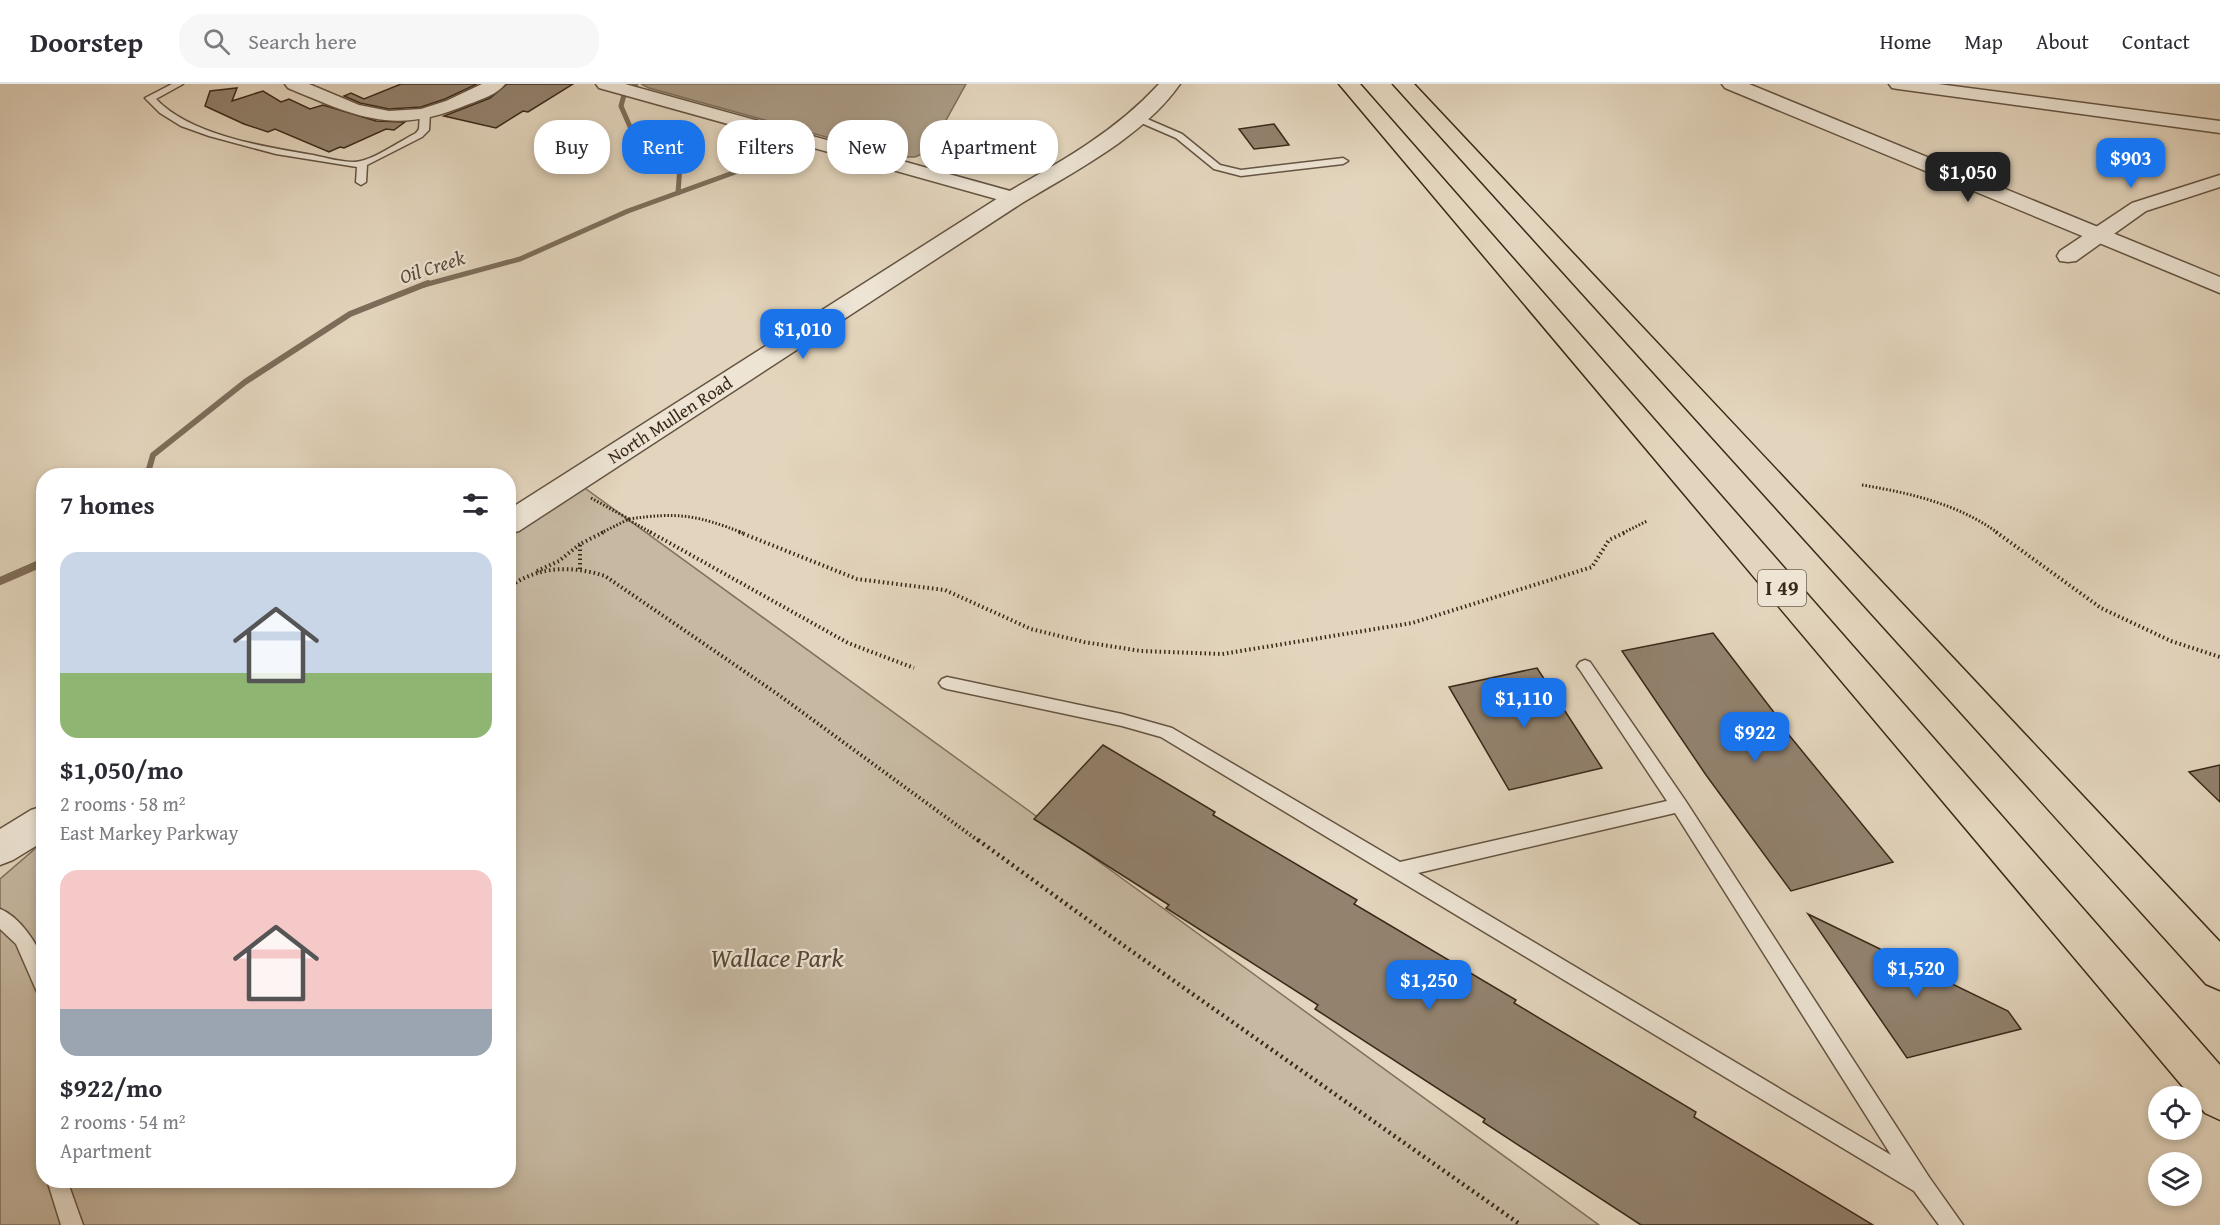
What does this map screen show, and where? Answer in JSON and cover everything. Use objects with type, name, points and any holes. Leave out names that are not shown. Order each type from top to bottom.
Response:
[{"type":"highway","name":"I 49","points":[[1349,84],[2220,1098]]},
{"type":"highway","name":"I 49","points":[[1403,84],[2220,971]]},
{"type":"street","points":[[294,84],[370,114],[399,116],[449,107],[496,84]]},
{"type":"street","points":[[605,84],[1014,198]]},
{"type":"street","name":"North Mullen Road","points":[[516,519],[1014,198],[1087,154],[1152,103],[1170,84]]},
{"type":"street","points":[[1732,84],[2106,229],[2220,265]]},
{"type":"street","points":[[1773,84],[2106,229],[2220,286]]},
{"type":"street","points":[[1898,84],[2220,127]]},
{"type":"street","points":[[2068,256],[2139,207],[2220,181]]},
{"type":"street","points":[[0,849],[36,826]]},
{"type":"lane","points":[[179,84],[150,98],[164,113],[180,122],[278,152],[348,164],[362,164],[419,135],[424,130],[424,113]]},
{"type":"lane","points":[[1135,117],[1179,136],[1217,167],[1233,171],[1343,161]]},
{"type":"lane","points":[[361,182],[362,164]]},
{"type":"lane","points":[[1585,666],[1679,805],[1921,1184],[1952,1225]]},
{"type":"lane","points":[[947,682],[1122,720],[1166,732],[1921,1184]]},
{"type":"lane","points":[[1398,870],[1679,805]]},
{"type":"lane","points":[[0,917],[22,938],[36,969]]},
{"type":"lane","points":[[60,1188],[72,1225]]},
{"type":"path","points":[[1862,485],[1901,491],[1959,509],[1980,520],[2101,608],[2171,641],[2220,657]]},
{"type":"path","points":[[568,486],[848,643],[914,668]]},
{"type":"path","points":[[516,582],[559,561],[580,544],[629,519],[663,514],[705,518],[858,579],[945,590],[1031,629],[1083,642],[1141,651],[1222,654],[1412,623],[1592,567],[1609,540],[1647,521]]},
{"type":"path","points":[[580,544],[580,568]]},
{"type":"path","points":[[525,576],[545,571],[580,568],[605,576],[752,676],[1179,986],[1373,1119],[1521,1225]]},
{"type":"green space","name":"Wallace Park","points":[[582,486],[1599,1225],[0,1225],[0,879],[36,848],[36,1188],[516,1188],[516,529]]},
{"type":"shaded area","points":[[641,84],[966,84],[946,120],[920,120],[920,155],[915,157],[908,157],[908,120],[827,120],[827,137],[815,134],[815,120],[764,120]]},
{"type":"building","points":[[401,84],[477,84],[421,107],[389,109],[360,103],[344,96],[351,93],[364,99]]},
{"type":"building","points":[[507,84],[573,84],[528,112],[523,111],[496,128],[444,116],[490,98]]},
{"type":"building","points":[[237,88],[232,101],[263,91],[281,102],[289,99],[310,109],[323,105],[376,121],[405,122],[394,130],[386,129],[344,148],[340,147],[329,152],[275,129],[268,132],[244,124],[205,106],[210,91]]},
{"type":"building","points":[[1274,124],[1289,145],[1254,149],[1239,129]]},
{"type":"building","points":[[1713,633],[1786,728],[1784,729],[1893,862],[1791,891],[1706,775],[1622,651]]},
{"type":"building","points":[[1537,668],[1602,768],[1509,790],[1449,687]]},
{"type":"building","points":[[1103,745],[1215,812],[1213,815],[1357,900],[1354,904],[1516,1000],[1514,1003],[1696,1112],[1694,1117],[1873,1225],[1641,1225],[1483,1122],[1485,1119],[1315,1009],[1318,1005],[1166,908],[1169,905],[1034,819]]},
{"type":"building","points":[[2220,765],[2220,802],[2189,772]]},
{"type":"building","points":[[1808,914],[2008,1011],[2021,1029],[1907,1058]]},
{"type":"waterway","points":[[636,84],[624,95],[621,106],[631,129],[672,154],[680,166],[678,193]]},
{"type":"waterway","name":"Oil Creek","points":[[678,193],[730,174]]},
{"type":"waterway","name":"Oil Creek","points":[[424,285],[520,259],[628,211],[678,193]]},
{"type":"waterway","name":"Oil Creek","points":[[149,468],[153,455],[245,382],[350,314],[428,283]]},
{"type":"waterway","name":"Oil Creek","points":[[0,581],[36,565]]}]
